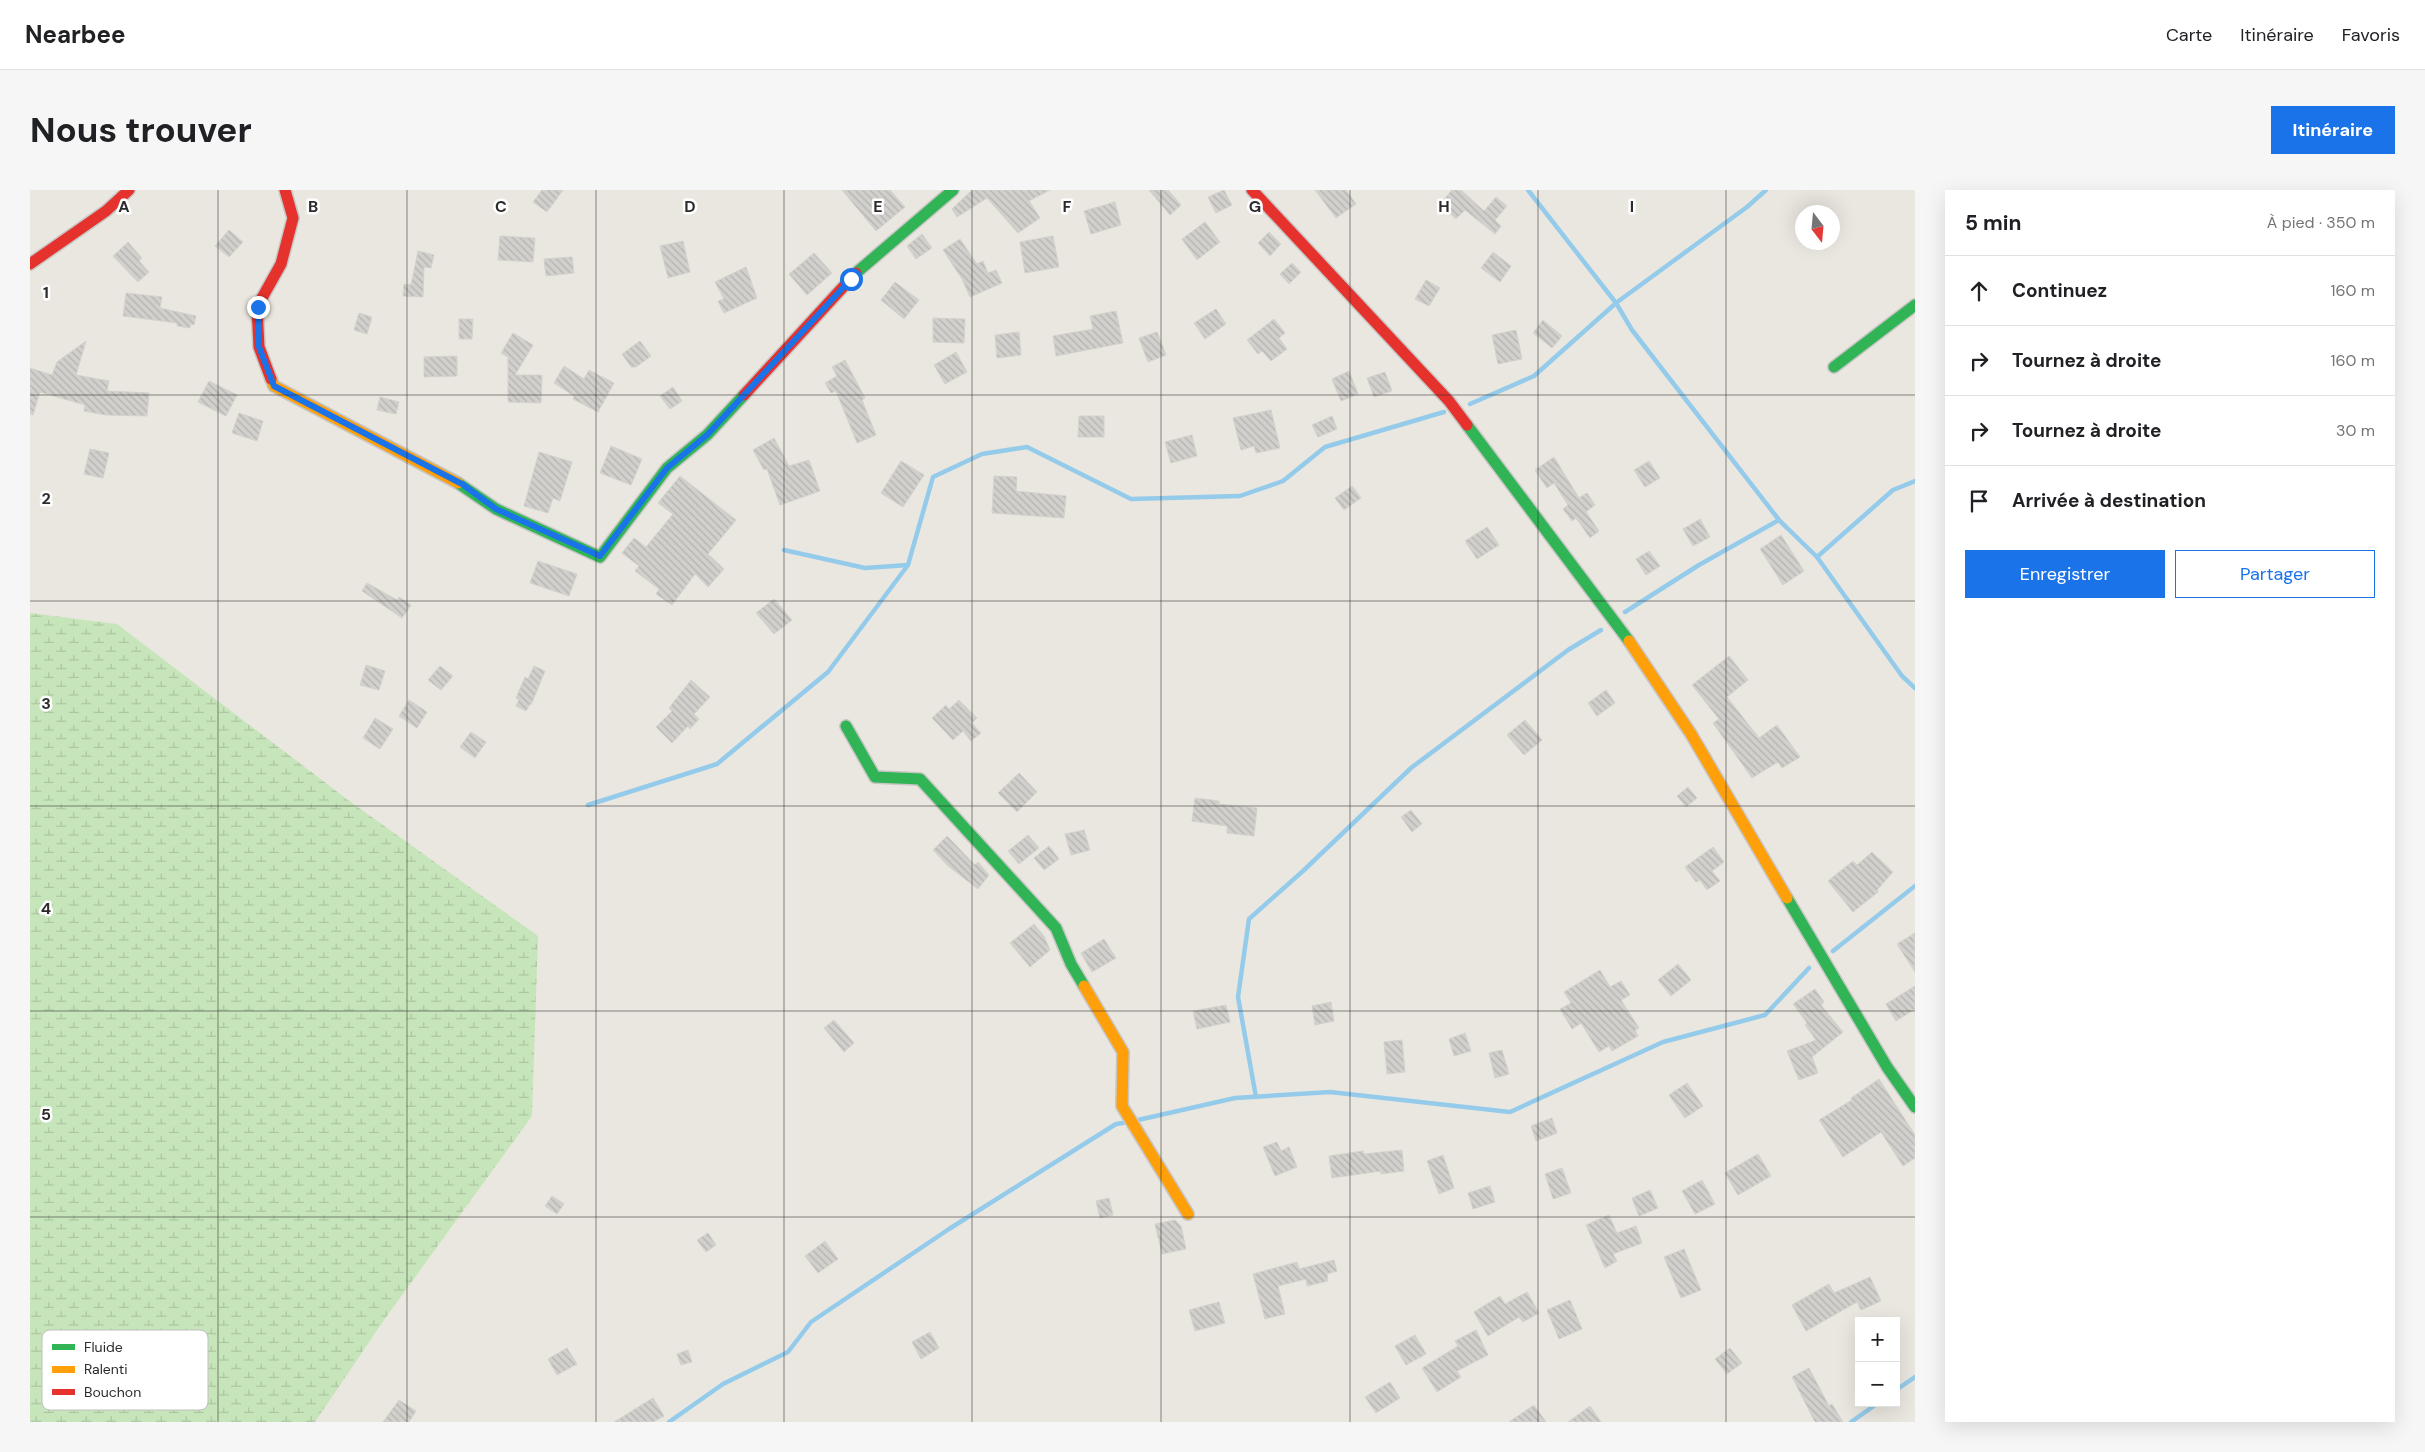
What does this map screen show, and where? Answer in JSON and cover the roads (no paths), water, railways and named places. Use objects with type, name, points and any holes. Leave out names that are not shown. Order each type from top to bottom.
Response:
[{"type":"street","points":[[30,264],[114,205],[128,190]]},
{"type":"street","points":[[285,190],[294,218],[280,264],[258,307],[259,347],[274,386],[462,484],[496,509],[600,556],[667,468],[707,435],[864,264],[953,190]]},
{"type":"street","points":[[1252,190],[1449,401],[1648,668],[1691,734],[1887,1067],[1915,1107]]},
{"type":"street","points":[[1834,367],[1915,305]]},
{"type":"street","points":[[846,726],[875,777],[920,779],[1056,928],[1071,964],[1123,1052],[1122,1106],[1188,1214]]},
{"type":"waterway","points":[[1528,190],[1616,303],[1632,330],[1779,520],[1817,557],[1902,676],[1915,688]]},
{"type":"waterway","points":[[1470,404],[1534,376],[1616,303],[1747,207],[1766,190]]},
{"type":"waterway","points":[[588,805],[717,764],[828,672],[908,565],[933,477],[982,454],[1027,447],[1131,499],[1240,496],[1283,481],[1325,447],[1444,412]]},
{"type":"waterway","points":[[1817,557],[1893,490],[1915,481]]},
{"type":"waterway","points":[[1625,612],[1699,565],[1779,520]]},
{"type":"waterway","points":[[784,550],[865,568],[908,565]]},
{"type":"waterway","points":[[1256,1097],[1238,997],[1249,919],[1303,871],[1411,768],[1568,650],[1601,630]]},
{"type":"waterway","points":[[1833,951],[1915,886]]},
{"type":"waterway","points":[[1138,1120],[1235,1098],[1330,1092],[1510,1112],[1663,1042],[1765,1015],[1809,968]]},
{"type":"waterway","points":[[669,1422],[723,1384],[788,1352],[811,1322],[949,1229],[1116,1124],[1123,1123]]},
{"type":"waterway","points":[[1900,1387],[1915,1377]]},
{"type":"waterway","points":[[1851,1422],[1872,1407]]}]
